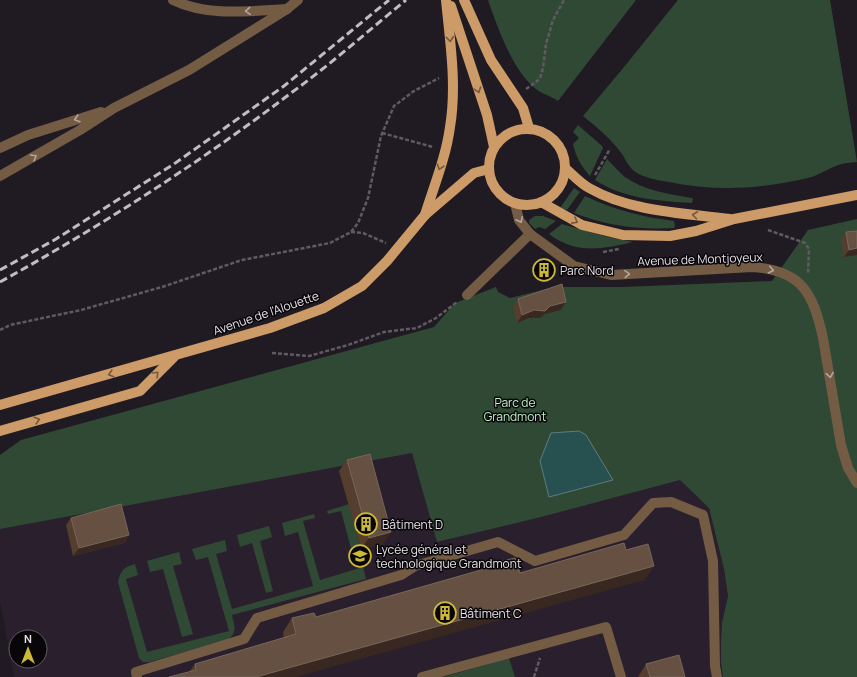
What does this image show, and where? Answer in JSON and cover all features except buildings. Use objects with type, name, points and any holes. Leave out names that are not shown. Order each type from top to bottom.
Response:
[{"type":"main road","points":[[447,0],[486,115],[494,147]]},
{"type":"main road","points":[[425,215],[445,150],[450,128],[454,91],[447,0]]},
{"type":"main road","points":[[464,0],[491,60],[523,108],[529,128]]},
{"type":"main road","points":[[529,128],[542,131],[553,138],[561,149],[565,162],[565,168],[563,181],[552,196],[541,202],[524,205],[515,203],[498,192],[493,184],[489,169],[491,154],[494,147],[505,135],[521,129],[529,128]]},
{"type":"main road","points":[[565,168],[588,188],[625,203],[669,211],[734,219]]},
{"type":"main road","points":[[425,215],[474,173],[489,169]]},
{"type":"main road","points":[[541,202],[582,225],[623,235],[670,236],[696,231],[734,219],[857,195]]},
{"type":"main road","name":"Avenue de l'Alouette","points":[[0,406],[270,328],[324,308],[362,286],[387,261],[425,215]]},
{"type":"main road","name":"Avenue de l'Alouette","points":[[0,431],[140,390],[175,355]]},
{"type":"street","points":[[173,0],[203,9],[230,12],[287,9]]},
{"type":"street","points":[[0,176],[80,130],[114,108],[189,70],[287,9],[298,0]]},
{"type":"street","points":[[0,148],[28,135],[114,108]]},
{"type":"street","name":"Avenue de Montjoyeux","points":[[515,203],[519,220],[530,234],[574,266],[611,275],[752,267],[779,271],[800,283],[813,302],[820,322],[824,338],[841,445],[848,468],[857,483]]},
{"type":"street","points":[[467,295],[530,234]]},
{"type":"street","points":[[137,677],[136,672],[244,639],[257,618],[401,575],[415,566],[498,542],[535,561],[624,535],[653,503],[671,502],[703,515],[713,561],[715,666],[717,677]]},
{"type":"street","points":[[422,677],[606,627],[621,677]]},
{"type":"path","points":[[526,89],[540,78],[543,68],[546,44],[553,20],[564,0]]},
{"type":"path","points":[[0,330],[10,325],[81,310],[162,287],[242,260],[330,242],[351,232],[358,223],[368,198],[382,134],[394,106],[414,91],[445,75]]},
{"type":"path","points":[[382,134],[435,147]]},
{"type":"path","points":[[595,175],[610,148]]},
{"type":"path","points":[[768,230],[805,243],[809,249],[808,274]]},
{"type":"path","points":[[351,232],[363,233],[386,243]]},
{"type":"path","points":[[272,353],[309,356],[348,345],[384,332],[417,328],[436,318],[467,295]]},
{"type":"path","points":[[534,677],[541,656]]},
{"type":"shaded area","points":[[579,431],[586,435],[613,480],[549,497],[540,461],[551,433]]},
{"type":"shaded area","name":"Lycée général et technologique Grandmont","points":[[412,453],[438,542],[680,480],[709,508],[724,569],[728,596],[722,623],[721,662],[723,677],[14,677],[13,669],[48,669],[48,629],[8,629],[8,644],[0,601],[0,529]]},
{"type":"green space","points":[[488,0],[636,0],[558,101],[536,89],[527,81],[520,71],[507,48]]},
{"type":"green space","points":[[678,0],[830,0],[857,162],[838,165],[817,175],[790,182],[738,188],[687,185],[651,178],[634,171],[613,143],[583,116]]},
{"type":"green space","points":[[578,125],[603,148],[590,176],[579,161],[573,144],[579,138],[573,132]]},
{"type":"green space","points":[[607,159],[625,177],[633,182],[649,189],[692,198],[692,203],[642,198],[617,191],[606,186],[595,180]]},
{"type":"green space","points":[[574,188],[580,192],[567,210],[560,208]]},
{"type":"green space","points":[[585,196],[629,212],[674,221],[675,226],[674,228],[636,228],[611,224],[574,213]]},
{"type":"green space","points":[[535,216],[543,216],[556,221],[545,229],[539,227],[535,229],[529,223],[529,220]]},
{"type":"green space","name":"Parc de Grandmont","points":[[857,219],[857,677],[723,677],[721,662],[722,623],[728,596],[724,569],[709,508],[680,480],[541,517],[437,542],[412,453],[0,529],[0,455],[21,440],[434,327],[455,303],[496,287],[498,292],[510,298],[555,287],[623,287],[772,281],[808,230]]},
{"type":"green space","points":[[562,224],[604,236],[633,242],[611,247],[580,248],[559,241],[549,234]]},
{"type":"green space","points":[[349,504],[362,554],[353,556],[341,511],[328,514],[327,511]]},
{"type":"green space","points":[[314,514],[315,518],[303,521],[320,580],[363,567],[366,579],[232,615],[234,633],[229,639],[150,662],[143,662],[139,658],[118,582],[120,575],[125,568],[135,564],[138,575],[126,579],[147,652],[229,631],[208,557],[196,560],[192,549],[225,540],[227,551],[216,554],[232,609],[313,586],[298,532],[285,536],[282,523]]},
{"type":"green space","points":[[269,526],[272,537],[260,541],[273,591],[266,593],[252,543],[240,547],[237,535]]},
{"type":"green space","points":[[179,552],[182,564],[173,566],[193,634],[182,637],[163,569],[150,572],[147,561]]},
{"type":"green space","points":[[509,658],[515,677],[444,677]]},
{"type":"railway","points":[[0,270],[56,239],[174,164],[284,86],[389,0]]},
{"type":"railway","points":[[0,282],[75,239],[149,193],[221,144],[320,71],[406,0]]},
{"type":"place","name":"Parc Nord","points":[[544,270]]},
{"type":"place","name":"Bâtiment D","points":[[366,524]]},
{"type":"place","name":"Lycée général et technologique Grandmont","points":[[360,556]]},
{"type":"place","name":"Bâtiment C","points":[[445,613]]}]
